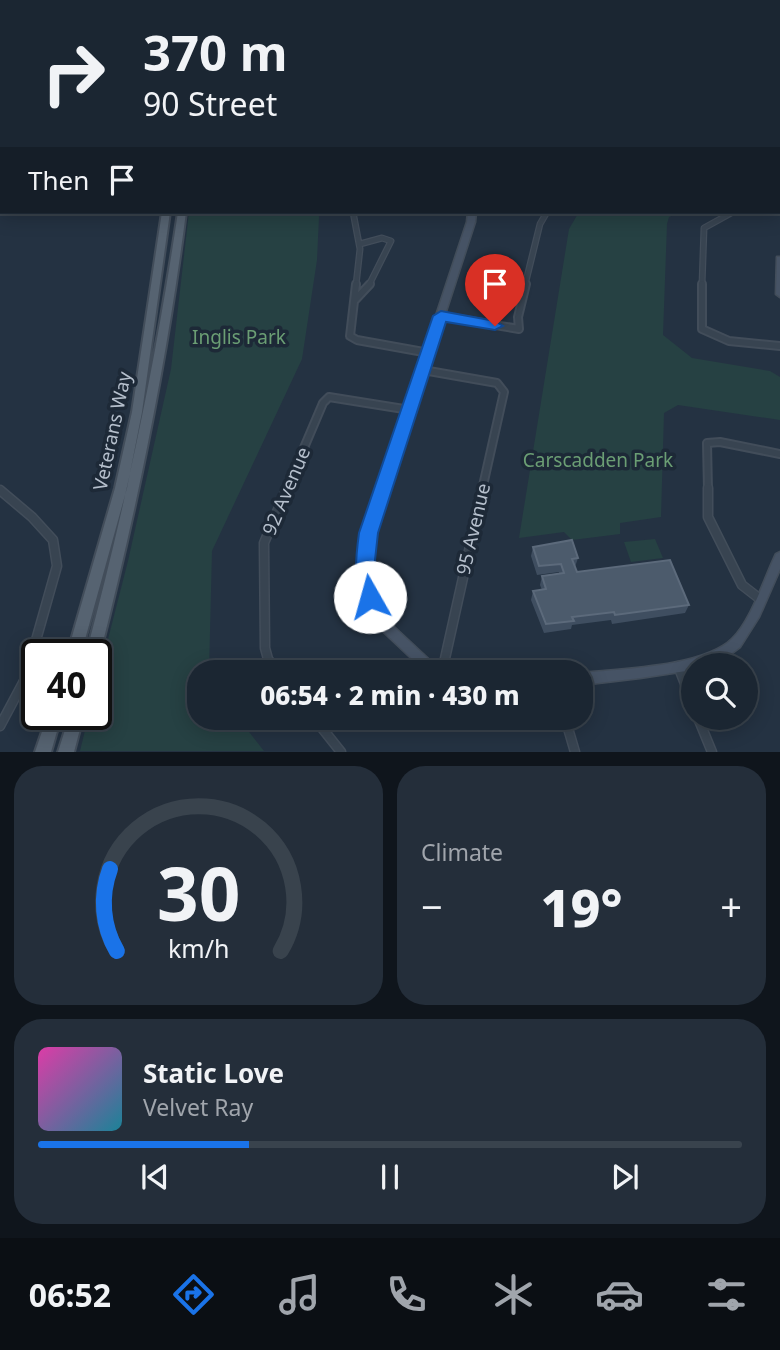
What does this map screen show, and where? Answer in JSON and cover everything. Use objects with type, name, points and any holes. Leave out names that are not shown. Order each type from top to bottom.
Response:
[{"type":"main road","name":"Veterans Way","points":[[78,639],[121,488],[129,450],[144,377],[166,214]]},
{"type":"main road","name":"Veterans Way","points":[[97,639],[135,489],[151,411],[169,313],[182,214]]},
{"type":"main road","points":[[43,751],[50,730]]},
{"type":"main road","points":[[66,751],[72,730]]},
{"type":"street","points":[[353,214],[360,244],[349,334],[354,339],[429,353]]},
{"type":"street","points":[[421,660],[375,616],[366,568],[369,533],[472,214]]},
{"type":"street","points":[[441,316],[519,329],[518,319],[539,228],[546,214]]},
{"type":"street","points":[[729,214],[704,228],[701,238],[702,328],[708,334],[780,346]]},
{"type":"street","points":[[355,300],[366,291],[391,242],[382,238],[360,244]]},
{"type":"street","points":[[780,259],[780,294]]},
{"type":"street","name":"95 Avenue","points":[[423,370],[501,386],[504,392],[445,660]]},
{"type":"street","name":"92 Avenue","points":[[269,660],[265,648],[264,543],[323,403],[329,397],[340,396],[410,410]]},
{"type":"street","points":[[760,599],[742,585],[708,517],[707,443],[720,442],[780,454]]},
{"type":"street","points":[[0,490],[32,517],[53,540],[57,566],[25,680],[0,726]]},
{"type":"street","points":[[593,677],[709,660],[729,650],[741,637],[780,557]]},
{"type":"street","points":[[678,666],[681,674]]},
{"type":"street","points":[[324,730],[341,751]]},
{"type":"street","points":[[569,730],[575,751]]},
{"type":"street","points":[[703,730],[712,751]]},
{"type":"green space","name":"Inglis Park","points":[[189,214],[318,214],[317,260],[302,359],[212,551],[209,660],[187,660],[187,730],[247,730],[264,751],[80,751],[85,730],[112,730],[112,639],[108,639],[171,369]]},
{"type":"green space","name":"Carscadden Park","points":[[578,214],[676,214],[669,217],[667,224],[663,335],[692,358],[770,371],[780,377],[780,420],[678,405],[664,413],[661,517],[620,523],[620,534],[572,540],[564,532],[519,538],[569,229]]},
{"type":"green space","points":[[655,539],[663,558],[631,562],[624,542]]},
{"type":"building","points":[[572,540],[578,558],[572,559],[577,572],[670,560],[689,605],[615,615],[614,612],[572,617],[574,621],[546,624],[533,591],[546,589],[542,576],[564,573],[561,564],[539,566],[533,547]]},
{"type":"route","points":[[370,597],[365,560],[369,533],[441,316],[495,326]]}]
